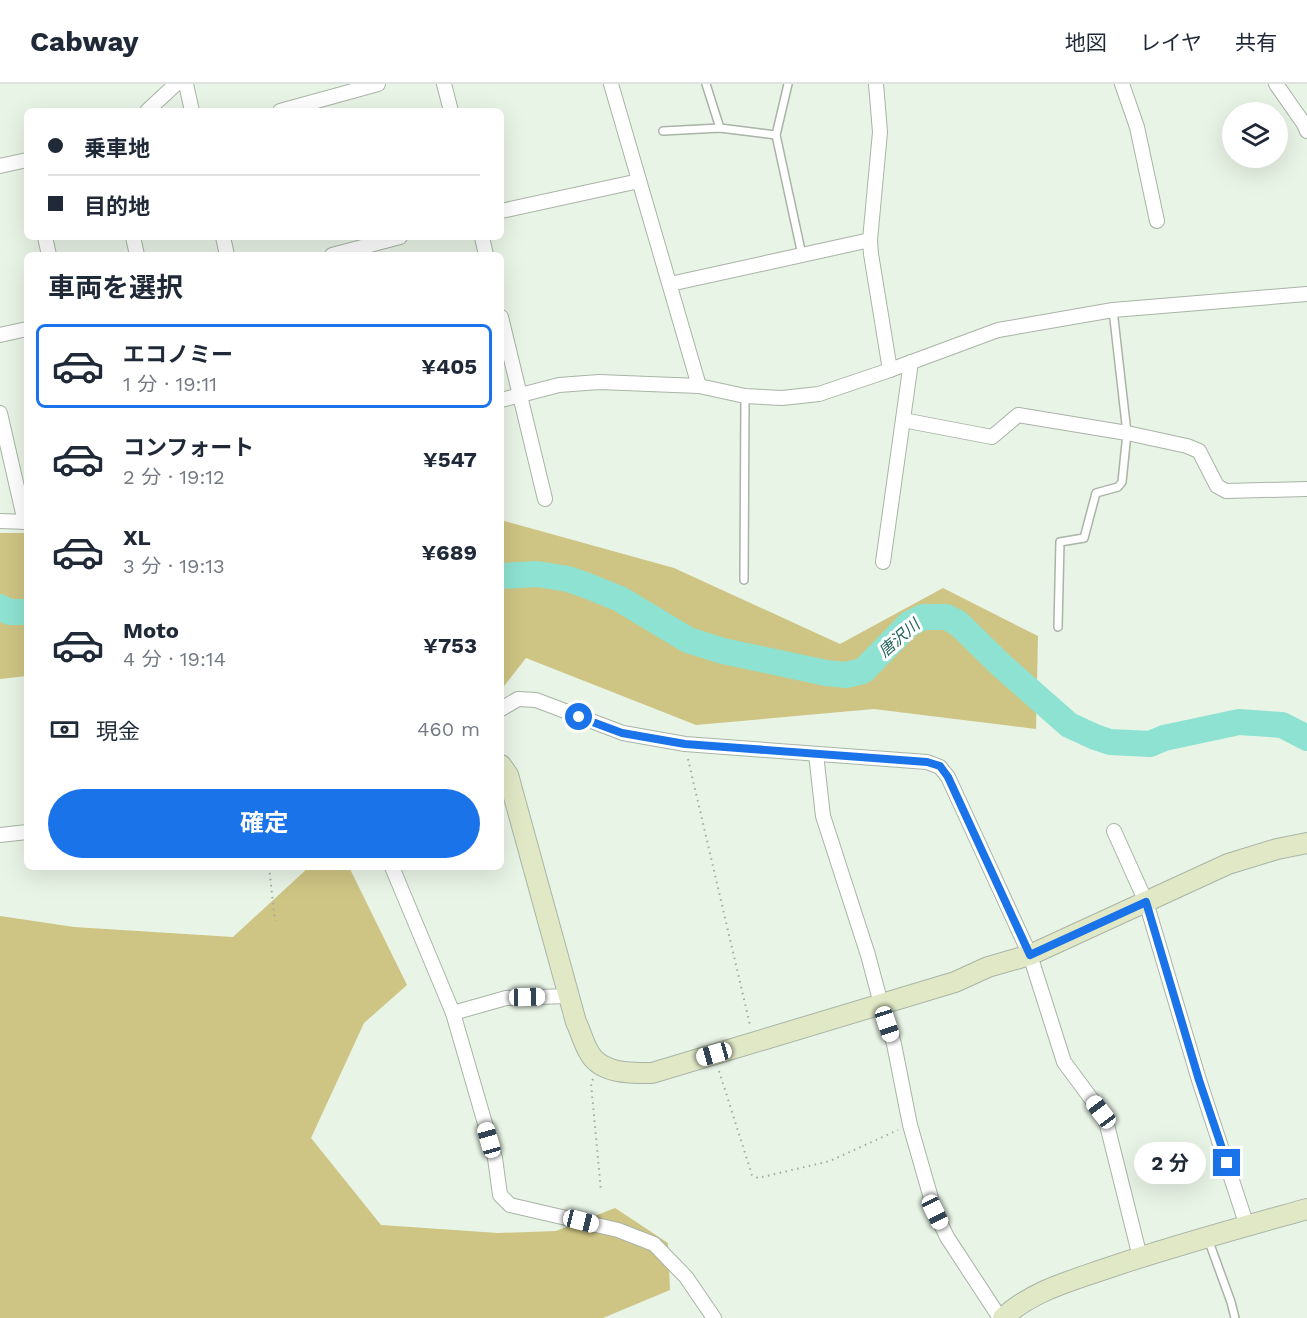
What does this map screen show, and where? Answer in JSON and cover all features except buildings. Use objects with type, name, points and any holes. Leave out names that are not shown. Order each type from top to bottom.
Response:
[{"type":"street","points":[[150,108],[176,84]]},
{"type":"street","points":[[186,84],[191,108]]},
{"type":"street","points":[[304,108],[320,106],[378,84]]},
{"type":"street","points":[[444,84],[450,108]]},
{"type":"street","points":[[610,84],[699,386]]},
{"type":"street","points":[[876,84],[880,132],[870,240],[890,370]]},
{"type":"street","points":[[1122,84],[1137,127],[1157,221]]},
{"type":"street","points":[[1275,84],[1307,131]]},
{"type":"street","points":[[0,165],[24,161]]},
{"type":"street","points":[[504,210],[639,181]]},
{"type":"street","points":[[353,247],[386,240]]},
{"type":"street","points":[[669,285],[870,240]]},
{"type":"street","points":[[504,399],[559,385],[599,382],[699,386],[745,396],[782,398],[819,394],[998,330],[1113,310],[1307,294]]},
{"type":"street","points":[[0,336],[24,330]]},
{"type":"street","points":[[504,330],[545,499]]},
{"type":"street","points":[[883,562],[911,362]]},
{"type":"street","points":[[0,413],[24,514]]},
{"type":"street","points":[[903,420],[992,437],[1018,415],[1127,433],[1187,446],[1199,451],[1217,486],[1226,490],[1307,489]]},
{"type":"street","points":[[0,521],[24,522]]},
{"type":"street","points":[[504,707],[518,699],[536,700],[622,733],[685,744],[927,762],[940,766],[948,777],[1030,955],[1064,1062],[1101,1112],[1107,1125],[1140,1257]]},
{"type":"street","points":[[816,754],[823,816],[894,1044],[910,1125],[935,1212],[947,1237],[1002,1318],[1024,1302],[1060,1285],[1140,1257],[1307,1209]]},
{"type":"street","points":[[504,769],[508,775],[576,1022],[590,1055],[601,1066],[628,1073],[652,1073],[955,982],[988,967],[1030,955],[1228,864],[1277,849],[1307,843]]},
{"type":"street","points":[[1114,831],[1146,902],[1199,1080],[1247,1226]]},
{"type":"street","points":[[0,835],[24,832]]},
{"type":"street","points":[[393,870],[453,1013],[495,1158],[500,1195],[510,1205],[618,1230],[654,1244],[686,1277],[714,1318]]},
{"type":"street","points":[[453,1013],[506,998],[568,996]]},
{"type":"lane","points":[[706,84],[720,128]]},
{"type":"lane","points":[[788,84],[776,135],[802,255]]},
{"type":"lane","points":[[663,132],[720,128],[776,135]]},
{"type":"lane","points":[[1058,627],[1060,542],[1084,538],[1096,493],[1118,487],[1122,482],[1127,433],[1113,310]]},
{"type":"lane","points":[[744,580],[745,396]]},
{"type":"lane","points":[[1207,1237],[1235,1318]]},
{"type":"path","points":[[685,744],[753,1042]]},
{"type":"path","points":[[268,870],[275,921]]},
{"type":"path","points":[[714,1054],[752,1175],[758,1178],[830,1161],[910,1125]]},
{"type":"path","points":[[601,1066],[591,1083],[601,1191]]},
{"type":"shaded area","points":[[504,521],[674,568],[840,644],[943,588],[1038,636],[1036,729],[874,709],[696,725],[526,658],[504,686]]},
{"type":"shaded area","points":[[0,533],[24,533],[24,676],[0,679]]},
{"type":"shaded area","points":[[306,870],[350,870],[407,985],[364,1023],[311,1138],[381,1225],[498,1233],[556,1231],[615,1208],[668,1243],[670,1290],[603,1318],[0,1318],[0,916],[74,927],[233,937]]},
{"type":"waterway","name":"唐沢川","points":[[504,576],[537,574],[568,579],[620,599],[688,640],[723,651],[826,673],[846,675],[863,671],[909,624],[923,617],[946,617],[958,623],[1001,665],[1069,725],[1095,737],[1110,742],[1150,744],[1164,738],[1239,722],[1282,725],[1307,738]]},
{"type":"waterway","name":"唐沢川","points":[[0,607],[9,612],[24,612]]},
{"type":"route","points":[[579,717],[622,733],[685,744],[927,762],[940,766],[948,777],[1030,955],[1146,902],[1199,1080],[1227,1163]]}]
